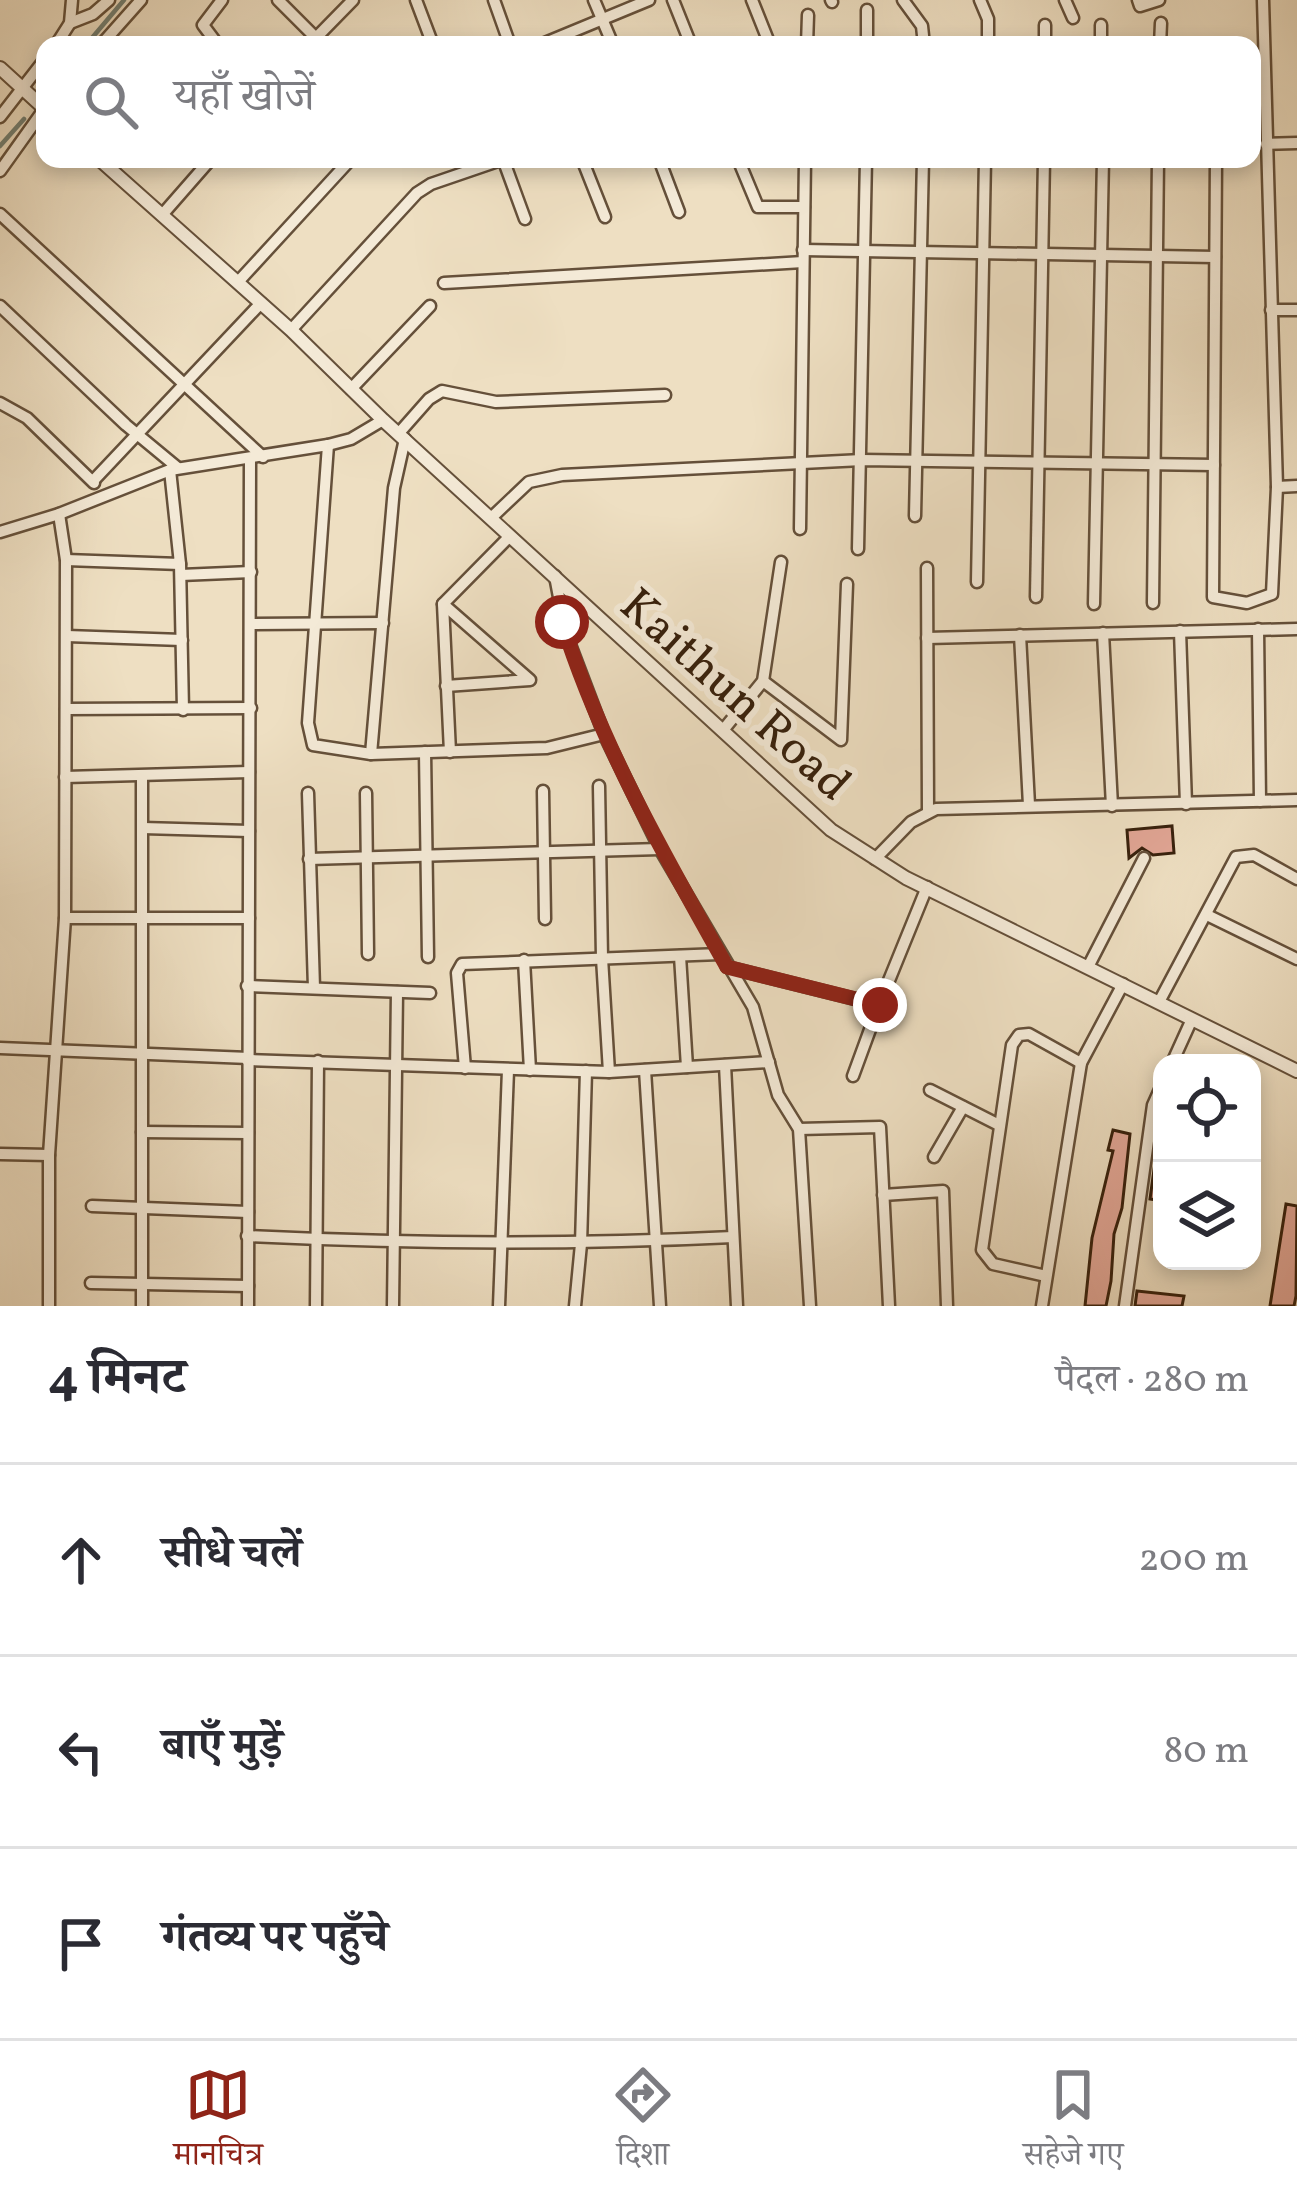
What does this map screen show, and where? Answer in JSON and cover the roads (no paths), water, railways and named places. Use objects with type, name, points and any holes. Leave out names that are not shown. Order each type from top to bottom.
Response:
[{"type":"street","points":[[61,36],[70,22],[72,0]]},
{"type":"street","points":[[70,22],[93,14],[110,0]]},
{"type":"street","points":[[109,36],[141,0]]},
{"type":"street","points":[[211,36],[203,25],[222,0]]},
{"type":"street","points":[[278,0],[310,36]]},
{"type":"street","points":[[322,36],[352,0]]},
{"type":"street","points":[[416,0],[430,36]]},
{"type":"street","points":[[494,0],[507,36]]},
{"type":"street","points":[[594,0],[609,36]]},
{"type":"street","points":[[562,36],[649,0]]},
{"type":"street","points":[[673,0],[688,36]]},
{"type":"street","points":[[752,0],[766,36]]},
{"type":"street","points":[[903,0],[922,26],[923,36]]},
{"type":"street","points":[[980,0],[988,19],[988,36]]},
{"type":"street","points":[[1065,0],[1073,18]]},
{"type":"street","points":[[1138,0],[1140,6],[1159,0]]},
{"type":"street","points":[[1216,168],[1213,597],[1247,603],[1272,594],[1277,487],[1263,0]]},
{"type":"street","points":[[867,10],[867,36]]},
{"type":"street","points":[[807,36],[808,15]]},
{"type":"street","points":[[1160,36],[1161,23]]},
{"type":"street","points":[[1045,26],[1045,36]]},
{"type":"street","points":[[1100,26],[1101,36]]},
{"type":"street","points":[[0,68],[36,99]]},
{"type":"street","points":[[0,118],[36,71]]},
{"type":"street","points":[[0,171],[36,121]]},
{"type":"street","points":[[1266,144],[1297,143]]},
{"type":"street","name":"Kaithun Road","points":[[109,168],[262,303],[383,420],[831,830],[927,887],[1297,1071]]},
{"type":"street","points":[[162,215],[203,168]]},
{"type":"street","points":[[238,282],[341,168]]},
{"type":"street","points":[[291,331],[418,193],[478,168]]},
{"type":"street","points":[[507,168],[525,219]]},
{"type":"street","points":[[586,168],[605,217]]},
{"type":"street","points":[[662,168],[679,212]]},
{"type":"street","points":[[742,168],[758,207],[805,207]]},
{"type":"street","points":[[800,529],[806,168]]},
{"type":"street","points":[[858,549],[866,168]]},
{"type":"street","points":[[916,516],[923,168]]},
{"type":"street","points":[[977,582],[986,168]]},
{"type":"street","points":[[1036,597],[1044,168]]},
{"type":"street","points":[[1094,604],[1102,168]]},
{"type":"street","points":[[1153,603],[1158,168]]},
{"type":"street","points":[[0,214],[187,385],[256,458],[249,772],[248,1306]]},
{"type":"street","points":[[444,284],[866,250],[1215,257]]},
{"type":"street","points":[[93,481],[262,303]]},
{"type":"street","points":[[351,388],[430,306]]},
{"type":"street","points":[[0,307],[174,469],[183,710]]},
{"type":"street","points":[[1271,310],[1297,310]]},
{"type":"street","points":[[371,754],[402,436],[432,396],[442,391],[496,402],[664,395]]},
{"type":"street","points":[[0,403],[27,418],[106,493]]},
{"type":"street","points":[[0,532],[174,469],[328,445],[351,439],[383,420]]},
{"type":"street","points":[[328,445],[310,742],[322,750],[371,754],[450,752],[547,748],[604,734]]},
{"type":"street","points":[[491,518],[521,488],[545,477],[862,460],[1214,465]]},
{"type":"street","points":[[1277,487],[1297,486]]},
{"type":"street","points":[[49,1306],[49,1155],[64,918],[67,560],[59,514]]},
{"type":"street","points":[[450,752],[442,604],[510,536]]},
{"type":"street","points":[[67,560],[251,572]]},
{"type":"street","points":[[724,729],[763,681],[782,562]]},
{"type":"street","points":[[927,568],[928,811]]},
{"type":"street","points":[[554,576],[566,634],[604,734],[659,849],[753,1007],[778,1095],[799,1129],[811,1306]]},
{"type":"street","points":[[763,681],[841,740],[847,584]]},
{"type":"street","points":[[442,604],[530,680],[446,686]]},
{"type":"street","points":[[251,624],[382,623]]},
{"type":"street","points":[[1258,629],[1261,802]]},
{"type":"street","points":[[927,638],[1297,629]]},
{"type":"street","points":[[1180,631],[1186,804]]},
{"type":"street","points":[[1103,633],[1112,806]]},
{"type":"street","points":[[1020,635],[1029,805]]},
{"type":"street","points":[[67,636],[182,640]]},
{"type":"street","points":[[66,709],[250,708]]},
{"type":"street","points":[[425,752],[428,957]]},
{"type":"street","points":[[65,777],[249,772]]},
{"type":"street","points":[[142,776],[142,1306]]},
{"type":"street","points":[[599,786],[609,1072]]},
{"type":"street","points":[[543,791],[545,919]]},
{"type":"street","points":[[308,793],[314,988]]},
{"type":"street","points":[[366,793],[368,954]]},
{"type":"street","points":[[875,860],[904,828],[928,811],[1297,800]]},
{"type":"street","points":[[142,828],[250,831]]},
{"type":"street","points":[[309,859],[659,849]]},
{"type":"street","points":[[1159,1002],[1240,855],[1254,855],[1297,879]]},
{"type":"street","points":[[1088,967],[1144,858]]},
{"type":"street","points":[[854,1076],[927,887]]},
{"type":"street","points":[[1207,915],[1297,959]]},
{"type":"street","points":[[64,918],[249,918]]},
{"type":"street","points":[[465,1068],[459,967],[468,962],[720,954]]},
{"type":"street","points":[[680,956],[687,1067]]},
{"type":"street","points":[[524,960],[530,1070]]},
{"type":"street","points":[[727,967],[880,1005]]},
{"type":"street","points":[[1042,1306],[1082,1063],[1123,984]]},
{"type":"street","points":[[248,986],[430,993]]},
{"type":"street","points":[[393,1306],[397,992]]},
{"type":"street","points":[[1176,1054],[1192,1019]]},
{"type":"street","points":[[1046,1276],[993,1264],[982,1250],[1012,1046],[1019,1036],[1038,1037],[1082,1063]]},
{"type":"street","points":[[0,1048],[609,1072],[769,1062]]},
{"type":"street","points":[[316,1306],[318,1061]]},
{"type":"street","points":[[725,1065],[737,1306]]},
{"type":"street","points":[[499,1306],[508,1070]]},
{"type":"street","points":[[645,1070],[661,1306]]},
{"type":"street","points":[[575,1306],[586,1071]]},
{"type":"street","points":[[930,1090],[999,1125]]},
{"type":"street","points":[[1125,1306],[1153,1105]]},
{"type":"street","points":[[934,1157],[963,1107]]},
{"type":"street","points":[[799,1129],[880,1127],[890,1306]]},
{"type":"street","points":[[142,1132],[248,1133]]},
{"type":"street","points":[[0,1154],[49,1155]]},
{"type":"street","points":[[883,1195],[943,1191],[947,1306]]},
{"type":"street","points":[[92,1206],[248,1213]]},
{"type":"street","points":[[247,1236],[502,1244],[733,1238]]},
{"type":"street","points":[[91,1283],[248,1286]]},
{"type":"waterway","points":[[94,36],[124,0]]},
{"type":"waterway","points":[[0,146],[24,119]]}]
